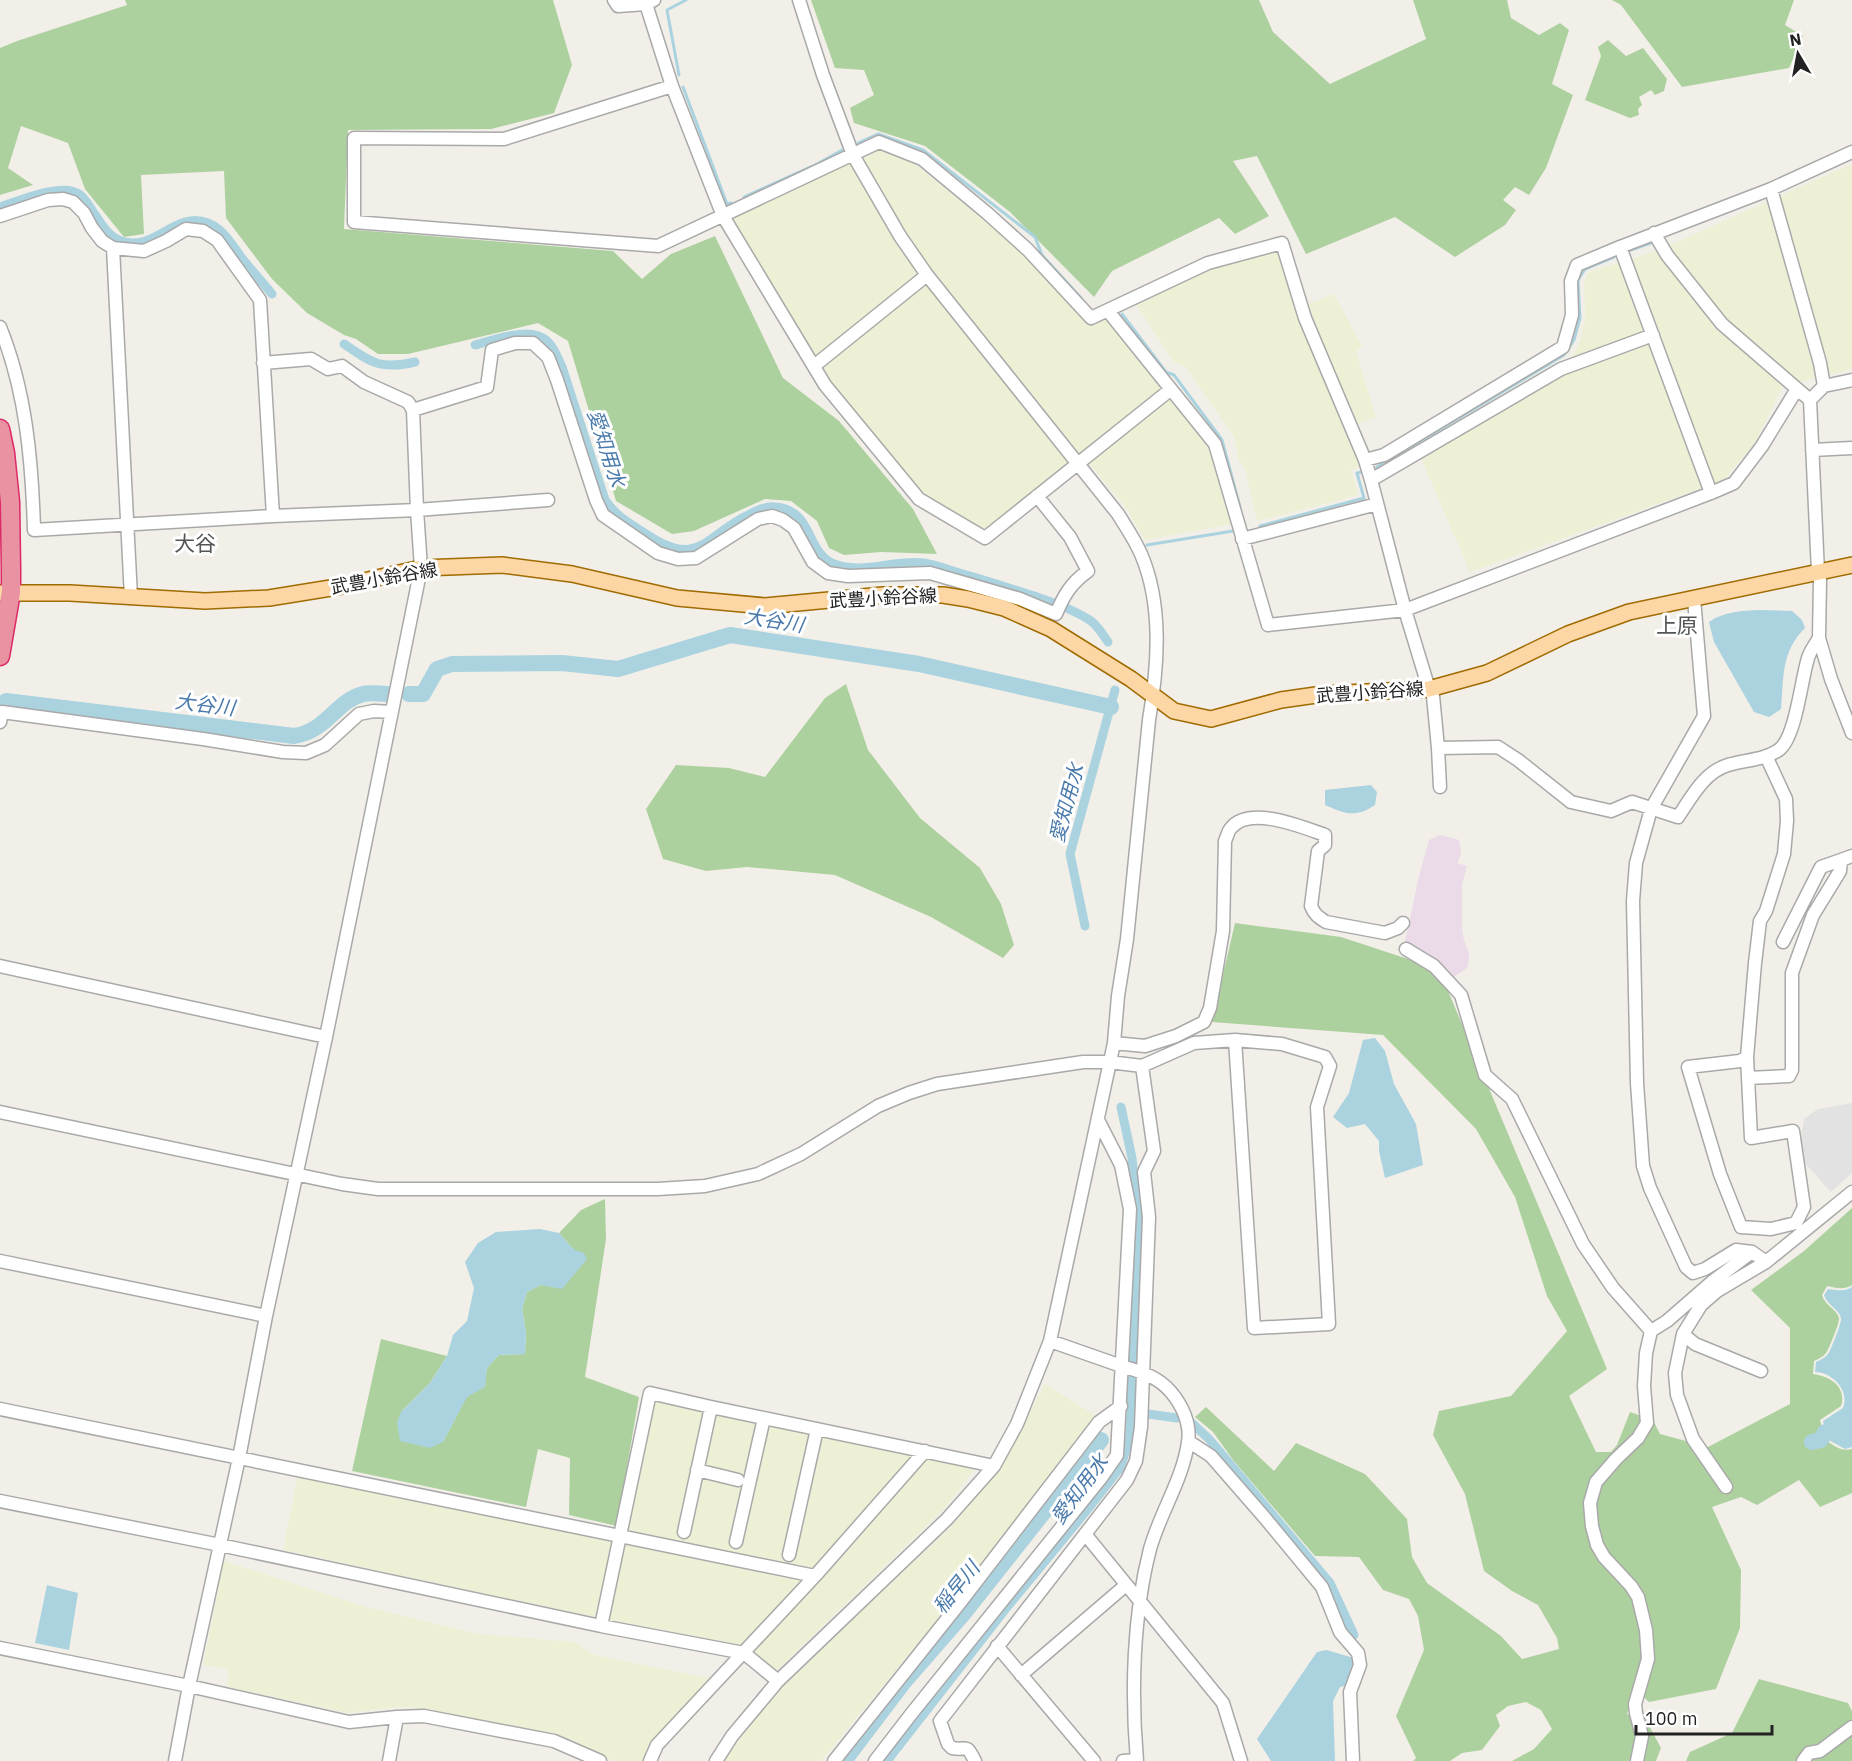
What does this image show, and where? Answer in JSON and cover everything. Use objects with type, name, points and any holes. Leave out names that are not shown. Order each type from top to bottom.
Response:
[{"type":"highway","points":[[0,429],[10,502],[0,656]]},
{"type":"main road","name":"武豊小鈴谷線","points":[[5,592],[70,593],[205,601],[269,598],[337,587],[422,568],[502,565],[572,574],[677,598],[765,606],[900,594],[924,594],[968,599],[1004,608],[1051,629],[1131,679],[1174,711],[1211,719],[1281,700],[1323,694],[1429,689],[1487,674],[1568,634],[1629,612],[1852,566]]},
{"type":"street","points":[[614,0],[618,6],[650,2],[672,86],[723,216],[825,385],[919,499],[985,538],[1170,390]]},
{"type":"street","points":[[716,1761],[732,1736],[778,1681],[947,1519],[994,1466],[1017,1424],[1050,1341],[1114,1043],[1153,696],[1157,635],[1155,610],[1142,554],[1118,514],[927,275],[900,236],[854,155],[823,75],[799,0]]},
{"type":"street","points":[[672,86],[504,139],[354,138],[354,222],[658,246],[879,142],[922,159],[1028,250],[1091,318],[1208,263],[1282,243],[1305,318],[1365,460],[1371,480],[1405,609],[1433,696],[1440,787]]},
{"type":"street","points":[[1365,460],[1384,455],[1563,346],[1572,315],[1571,281],[1577,265],[1771,189],[1852,152]]},
{"type":"street","points":[[1771,189],[1820,363],[1824,386]]},
{"type":"street","points":[[0,216],[48,200],[63,200],[73,202],[84,213],[102,241],[113,248],[144,251],[186,229],[203,231],[217,240],[260,300],[273,516]]},
{"type":"street","points":[[1654,233],[1666,255],[1722,324],[1810,400]]},
{"type":"street","points":[[1620,247],[1711,494]]},
{"type":"street","points":[[113,248],[131,597]]},
{"type":"street","points":[[814,366],[927,275]]},
{"type":"street","points":[[1107,311],[1215,444],[1268,625],[1405,609],[1711,494],[1734,483],[1762,446],[1797,389]]},
{"type":"street","points":[[0,327],[6,340],[24,411],[32,470],[34,530],[417,510],[548,500]]},
{"type":"street","points":[[1371,480],[1561,369],[1653,335]]},
{"type":"street","points":[[413,410],[487,387],[492,350],[515,343],[533,344],[548,357],[603,515],[658,553],[678,559],[696,558],[758,519],[772,516],[794,528],[813,562],[828,573],[848,576],[930,573],[1020,599],[1056,614],[1076,579],[1088,571],[1070,537],[1037,496]]},
{"type":"street","points":[[175,1761],[422,568],[413,410],[408,402],[364,382],[342,366],[328,369],[311,359],[263,363]]},
{"type":"street","points":[[1852,380],[1824,386],[1810,400],[1820,580],[1819,638],[1831,679],[1852,733]]},
{"type":"street","points":[[1812,450],[1852,448]]},
{"type":"street","points":[[1242,539],[1377,504]]},
{"type":"street","points":[[1694,599],[1704,716],[1651,809],[1636,863],[1633,901],[1637,1083],[1643,1166],[1650,1188],[1686,1267],[1693,1273],[1705,1269],[1736,1250],[1752,1251],[1766,1262]]},
{"type":"street","points":[[1438,748],[1498,747],[1571,802],[1611,811],[1632,802],[1678,817],[1707,776],[1725,766],[1766,756],[1780,748],[1792,732],[1800,687],[1809,656],[1819,638]]},
{"type":"street","points":[[0,722],[2,712],[283,752],[306,753],[325,745],[359,714],[374,711],[392,712]]},
{"type":"street","points":[[1747,1057],[1740,1061],[1688,1067],[1720,1174],[1741,1227],[1771,1229],[1796,1223],[1804,1207],[1793,1131],[1751,1138],[1747,1057],[1755,963],[1760,921],[1766,911],[1784,854],[1787,821],[1786,799],[1766,756]]},
{"type":"street","points":[[1114,1043],[1145,1046],[1176,1036],[1204,1022],[1210,1008],[1223,931],[1225,841],[1230,828],[1243,819],[1276,819],[1325,835],[1325,845],[1318,851],[1311,906],[1313,913],[1319,918],[1326,922],[1385,933],[1398,928],[1403,923]]},
{"type":"street","points":[[1748,1078],[1789,1076],[1792,1070],[1792,973],[1813,915],[1847,858]]},
{"type":"street","points":[[1783,942],[1821,867],[1847,858]]},
{"type":"street","points":[[1406,949],[1434,966],[1461,995],[1485,1075],[1512,1099],[1583,1244],[1613,1288],[1651,1331]]},
{"type":"street","points":[[0,966],[326,1037]]},
{"type":"street","points":[[0,1112],[342,1184],[378,1189],[658,1189],[705,1186],[758,1174],[801,1154],[878,1106],[937,1084],[1083,1062],[1142,1066],[1194,1042],[1235,1040],[1282,1044],[1325,1057],[1330,1066],[1317,1107],[1329,1324],[1254,1328],[1235,1040]]},
{"type":"street","points":[[975,1761],[966,1747],[952,1748],[948,1744],[940,1721],[1127,1479],[1136,1461],[1141,1427],[1139,1371],[1149,1217],[1144,1172],[1154,1151],[1142,1066]]},
{"type":"street","points":[[875,1761],[1117,1455],[1130,1209],[1121,1165],[1098,1120]]},
{"type":"street","points":[[1726,1487],[1693,1439],[1677,1395],[1675,1373],[1683,1334],[1701,1305],[1717,1291],[1766,1262],[1852,1192]]},
{"type":"street","points":[[1636,1761],[1642,1736],[1635,1704],[1648,1659],[1646,1630],[1638,1597],[1604,1557],[1597,1545],[1592,1526],[1590,1503],[1596,1482],[1638,1438],[1647,1423],[1644,1386],[1646,1353],[1651,1331],[1667,1321],[1752,1251]]},
{"type":"street","points":[[0,1261],[266,1316]]},
{"type":"street","points":[[1683,1334],[1695,1344],[1761,1371]]},
{"type":"street","points":[[1050,1341],[1139,1371],[1159,1381],[1184,1412],[1188,1440],[1181,1468],[1150,1548],[1140,1602],[1134,1715],[1136,1760],[1123,1761]]},
{"type":"street","points":[[601,1626],[650,1393],[994,1466]]},
{"type":"street","points":[[684,1532],[711,1407]]},
{"type":"street","points":[[834,1761],[959,1604],[1098,1422],[1121,1407]]},
{"type":"street","points":[[0,1408],[815,1576]]},
{"type":"street","points":[[736,1542],[764,1418]]},
{"type":"street","points":[[789,1555],[818,1429]]},
{"type":"street","points":[[1188,1440],[1210,1456],[1322,1587],[1340,1632],[1358,1653],[1360,1665],[1350,1692],[1353,1761]]},
{"type":"street","points":[[650,1761],[657,1745],[815,1576],[925,1451]]},
{"type":"street","points":[[697,1470],[738,1480]]},
{"type":"street","points":[[0,1501],[601,1626],[744,1653],[778,1681]]},
{"type":"street","points":[[1085,1534],[1223,1702],[1241,1761]]},
{"type":"street","points":[[1022,1675],[1126,1585]]},
{"type":"street","points":[[997,1646],[1094,1761]]},
{"type":"street","points":[[0,1648],[189,1686],[349,1722],[424,1716],[554,1741],[600,1761]]},
{"type":"street","points":[[389,1761],[397,1717]]},
{"type":"street","points":[[1803,1761],[1809,1753],[1820,1751],[1852,1727]]},
{"type":"shaded area","points":[[1440,835],[1459,840],[1461,854],[1457,863],[1467,866],[1462,885],[1462,928],[1469,953],[1468,967],[1454,977],[1404,946],[1429,840]]},
{"type":"shaded area","points":[[1852,1103],[1852,1173],[1831,1192],[1805,1163],[1801,1139],[1804,1119],[1818,1109]]},
{"type":"green space","points":[[125,0],[553,0],[572,65],[554,113],[491,129],[348,130],[344,229],[613,251],[642,279],[671,254],[715,236],[783,378],[839,421],[913,509],[937,554],[881,552],[844,555],[829,548],[817,521],[791,501],[765,499],[694,531],[672,534],[616,501],[568,341],[538,323],[408,354],[378,354],[356,339],[344,335],[307,313],[272,279],[226,218],[224,171],[141,175],[144,234],[124,237],[85,189],[68,143],[21,126],[8,168],[33,185],[0,195],[0,48],[127,5]]},
{"type":"green space","points":[[811,0],[1259,0],[1273,32],[1330,84],[1426,39],[1413,0],[1507,0],[1511,18],[1539,35],[1560,23],[1569,30],[1552,84],[1573,95],[1546,168],[1529,195],[1515,187],[1503,200],[1516,210],[1505,225],[1455,257],[1395,217],[1306,254],[1257,156],[1233,161],[1269,216],[1235,234],[1219,218],[1112,271],[1094,297],[1010,212],[925,146],[854,123],[850,108],[874,95],[864,70],[835,68]]},
{"type":"green space","points":[[1612,0],[1794,0],[1785,25],[1803,36],[1789,68],[1682,87],[1621,5]]},
{"type":"green space","points":[[1608,40],[1626,56],[1643,48],[1667,79],[1664,91],[1655,95],[1651,90],[1639,97],[1642,105],[1638,109],[1639,115],[1630,118],[1585,100],[1601,56],[1598,47]]},
{"type":"green space","points":[[880,148],[915,164],[1024,253],[1089,323],[1107,317],[1212,447],[1232,524],[1145,540],[1127,509],[1081,454],[984,534],[922,496],[830,384],[730,218]]},
{"type":"green space","points":[[1852,164],[1852,369],[1783,386],[1756,441],[1724,480],[1470,572],[1421,458],[1564,372],[1580,342],[1585,317],[1584,282],[1589,272],[1659,250]]},
{"type":"green space","points":[[1279,250],[1298,308],[1334,294],[1362,346],[1356,352],[1376,417],[1344,429],[1360,466],[1351,470],[1358,495],[1257,521],[1245,468],[1239,461],[1234,437],[1186,367],[1174,362],[1135,303],[1210,268]]},
{"type":"green space","points":[[846,684],[868,750],[920,818],[980,868],[1001,904],[1014,945],[1003,958],[931,917],[835,875],[747,867],[706,871],[663,859],[646,809],[676,765],[729,768],[765,777],[825,698]]},
{"type":"green space","points":[[1235,923],[1341,937],[1414,961],[1443,979],[1607,1369],[1569,1396],[1596,1452],[1611,1452],[1617,1445],[1630,1412],[1653,1420],[1660,1434],[1708,1447],[1790,1404],[1790,1328],[1751,1290],[1804,1251],[1852,1208],[1852,1285],[1843,1288],[1827,1286],[1822,1295],[1838,1315],[1839,1320],[1826,1353],[1814,1361],[1813,1374],[1831,1380],[1842,1393],[1841,1406],[1820,1420],[1825,1440],[1841,1449],[1852,1449],[1852,1493],[1820,1507],[1799,1480],[1757,1505],[1741,1497],[1712,1507],[1741,1570],[1740,1628],[1716,1689],[1649,1702],[1635,1689],[1627,1714],[1645,1718],[1661,1748],[1656,1761],[1512,1761],[1534,1749],[1552,1729],[1541,1710],[1526,1702],[1508,1706],[1496,1715],[1500,1726],[1482,1750],[1462,1753],[1450,1761],[1413,1761],[1416,1758],[1396,1716],[1424,1650],[1418,1616],[1409,1599],[1383,1590],[1359,1557],[1315,1556],[1233,1460],[1213,1432],[1195,1417],[1206,1407],[1274,1471],[1296,1443],[1365,1474],[1407,1519],[1412,1557],[1427,1583],[1501,1636],[1522,1659],[1559,1649],[1557,1638],[1538,1605],[1512,1591],[1484,1571],[1465,1494],[1433,1435],[1439,1411],[1511,1396],[1567,1331],[1547,1296],[1515,1197],[1476,1129],[1383,1035],[1212,1022]]},
{"type":"green space","points":[[605,1199],[606,1239],[585,1377],[639,1397],[617,1526],[569,1515],[570,1458],[538,1449],[526,1507],[352,1471],[381,1339],[447,1356],[430,1383],[401,1412],[443,1442],[467,1396],[484,1387],[487,1368],[499,1355],[525,1354],[526,1333],[522,1309],[527,1292],[541,1285],[573,1249],[559,1233],[581,1210]]},
{"type":"green space","points":[[1045,1384],[1096,1416],[956,1597],[821,1761],[723,1761],[735,1742],[781,1687],[952,1526],[999,1468]]},
{"type":"green space","points":[[655,1400],[975,1468],[944,1509],[776,1671],[743,1645],[594,1617],[283,1550],[298,1475],[623,1543]]},
{"type":"green space","points":[[224,1561],[366,1607],[479,1634],[574,1642],[594,1655],[713,1679],[644,1761],[613,1761],[554,1734],[424,1709],[400,1707],[348,1713],[227,1687],[228,1669],[203,1665]]},
{"type":"green space","points":[[1759,1679],[1848,1703],[1852,1711],[1852,1761],[1686,1761],[1690,1752],[1732,1733]]},
{"type":"water","points":[[1761,610],[1792,611],[1802,620],[1805,628],[1792,646],[1785,665],[1781,709],[1769,717],[1754,712],[1714,642],[1709,622],[1727,614]]},
{"type":"water","points":[[1371,785],[1377,792],[1375,805],[1362,812],[1339,811],[1325,805],[1325,790]]},
{"type":"water","points":[[1375,1038],[1385,1051],[1394,1084],[1416,1124],[1423,1165],[1385,1178],[1379,1141],[1365,1124],[1347,1128],[1333,1117],[1349,1093],[1363,1040]]},
{"type":"water","points":[[540,1229],[559,1233],[573,1249],[584,1253],[587,1259],[562,1289],[541,1285],[527,1292],[522,1309],[526,1333],[525,1354],[499,1355],[487,1368],[485,1387],[467,1397],[443,1442],[430,1448],[400,1441],[397,1423],[401,1412],[430,1383],[447,1356],[453,1335],[467,1321],[474,1288],[465,1262],[478,1243],[496,1232]]},
{"type":"water","points":[[1852,1287],[1852,1447],[1845,1449],[1827,1439],[1823,1421],[1843,1408],[1845,1401],[1842,1389],[1828,1375],[1815,1372],[1816,1362],[1825,1357],[1829,1351],[1841,1321],[1840,1315],[1824,1295],[1828,1289],[1844,1290]]},
{"type":"water","points":[[47,1585],[78,1593],[69,1650],[35,1643]]},
{"type":"water","points":[[1326,1650],[1354,1658],[1349,1685],[1340,1687],[1333,1701],[1335,1761],[1271,1761],[1257,1739],[1317,1652]]},
{"type":"waterway","points":[[679,75],[667,10],[686,0]]},
{"type":"waterway","points":[[683,87],[727,204],[731,203]]},
{"type":"waterway","points":[[858,143],[878,134],[923,150],[1035,237],[1042,255],[1081,298]]},
{"type":"waterway","points":[[744,197],[817,164],[842,150]]},
{"type":"waterway","name":"愛知用水","points":[[0,207],[52,191],[72,191],[84,199],[110,234],[121,241],[133,243],[154,237],[185,222],[208,223],[224,235],[272,294]]},
{"type":"waterway","points":[[1628,251],[1651,243]]},
{"type":"waterway","points":[[1377,467],[1564,355],[1574,340],[1580,318],[1578,280],[1585,269],[1614,257]]},
{"type":"waterway","points":[[1122,314],[1166,372],[1174,375],[1222,440],[1240,507]]},
{"type":"waterway","name":"愛知用水","points":[[475,345],[523,334],[541,337],[548,342],[562,367],[605,500],[624,519],[664,544],[679,549],[691,549],[750,514],[775,507],[797,515],[818,550],[834,564],[856,568],[913,562],[934,565],[1072,610],[1094,623],[1108,642]]},
{"type":"waterway","name":"愛知用水","points":[[344,344],[377,363],[393,365],[415,362]]},
{"type":"waterway","points":[[1260,526],[1364,498],[1357,473],[1362,472]]},
{"type":"waterway","points":[[1147,545],[1233,531]]},
{"type":"waterway","name":"大谷川","points":[[409,694],[423,694],[437,669],[452,664],[562,663],[618,669],[730,635],[919,664],[1111,707]]},
{"type":"waterway","name":"愛知用水","points":[[1085,926],[1070,854],[1115,690]]},
{"type":"waterway","name":"大谷川","points":[[6,701],[294,736],[315,728],[354,698],[366,693],[387,694]]},
{"type":"waterway","name":"愛知用水","points":[[887,1761],[1120,1468],[1130,1438],[1138,1217],[1132,1158],[1121,1107]]},
{"type":"waterway","points":[[1148,1414],[1177,1418]]},
{"type":"waterway","points":[[1192,1423],[1209,1439],[1330,1583],[1354,1635]]},
{"type":"waterway","points":[[1812,1442],[1821,1440],[1825,1432]]},
{"type":"waterway","name":"稲早川","points":[[844,1761],[904,1682],[964,1613],[1101,1440]]},
{"type":"district","name":"大谷","points":[[195,543]]},
{"type":"district","name":"上原","points":[[1677,625]]}]
